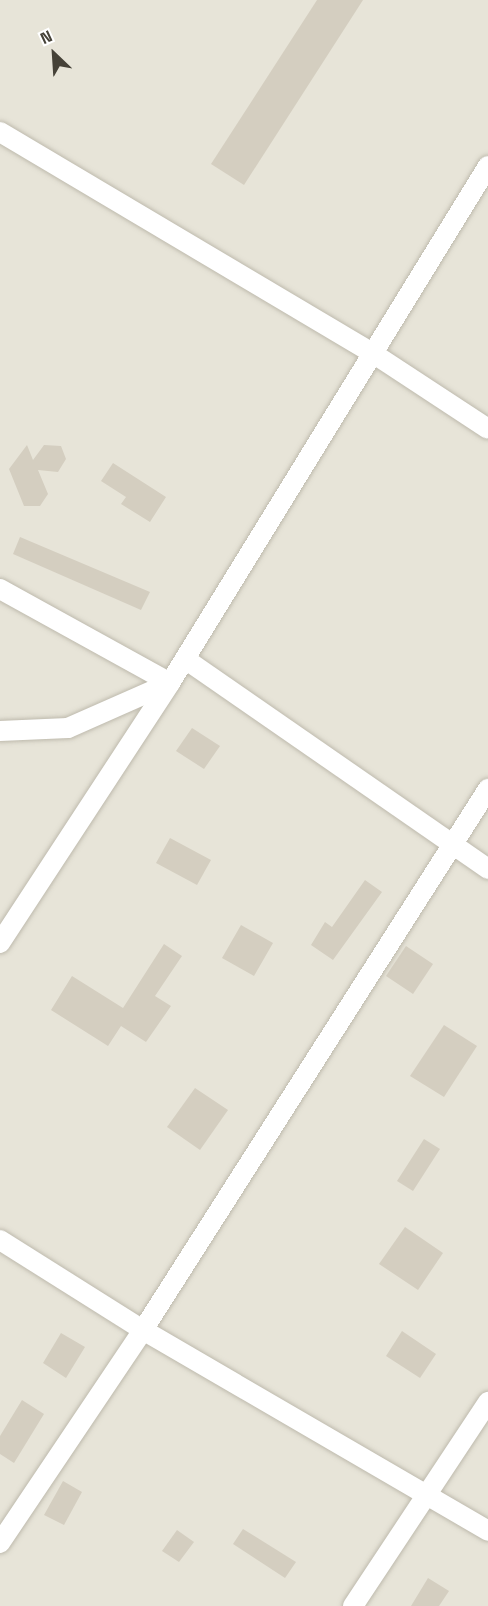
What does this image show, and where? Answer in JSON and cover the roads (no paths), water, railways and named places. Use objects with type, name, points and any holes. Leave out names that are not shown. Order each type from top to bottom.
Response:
[{"type":"street","points":[[0,132],[374,354],[488,429]]},
{"type":"street","points":[[0,943],[170,683],[488,165]]},
{"type":"street","points":[[0,589],[170,683]]},
{"type":"street","points":[[185,659],[488,869]]},
{"type":"street","points":[[0,731],[68,728],[170,683]]},
{"type":"street","points":[[0,1543],[143,1330],[488,789]]},
{"type":"street","points":[[0,1240],[143,1330],[430,1494],[488,1531]]},
{"type":"street","points":[[353,1606],[430,1494],[488,1402]]}]
